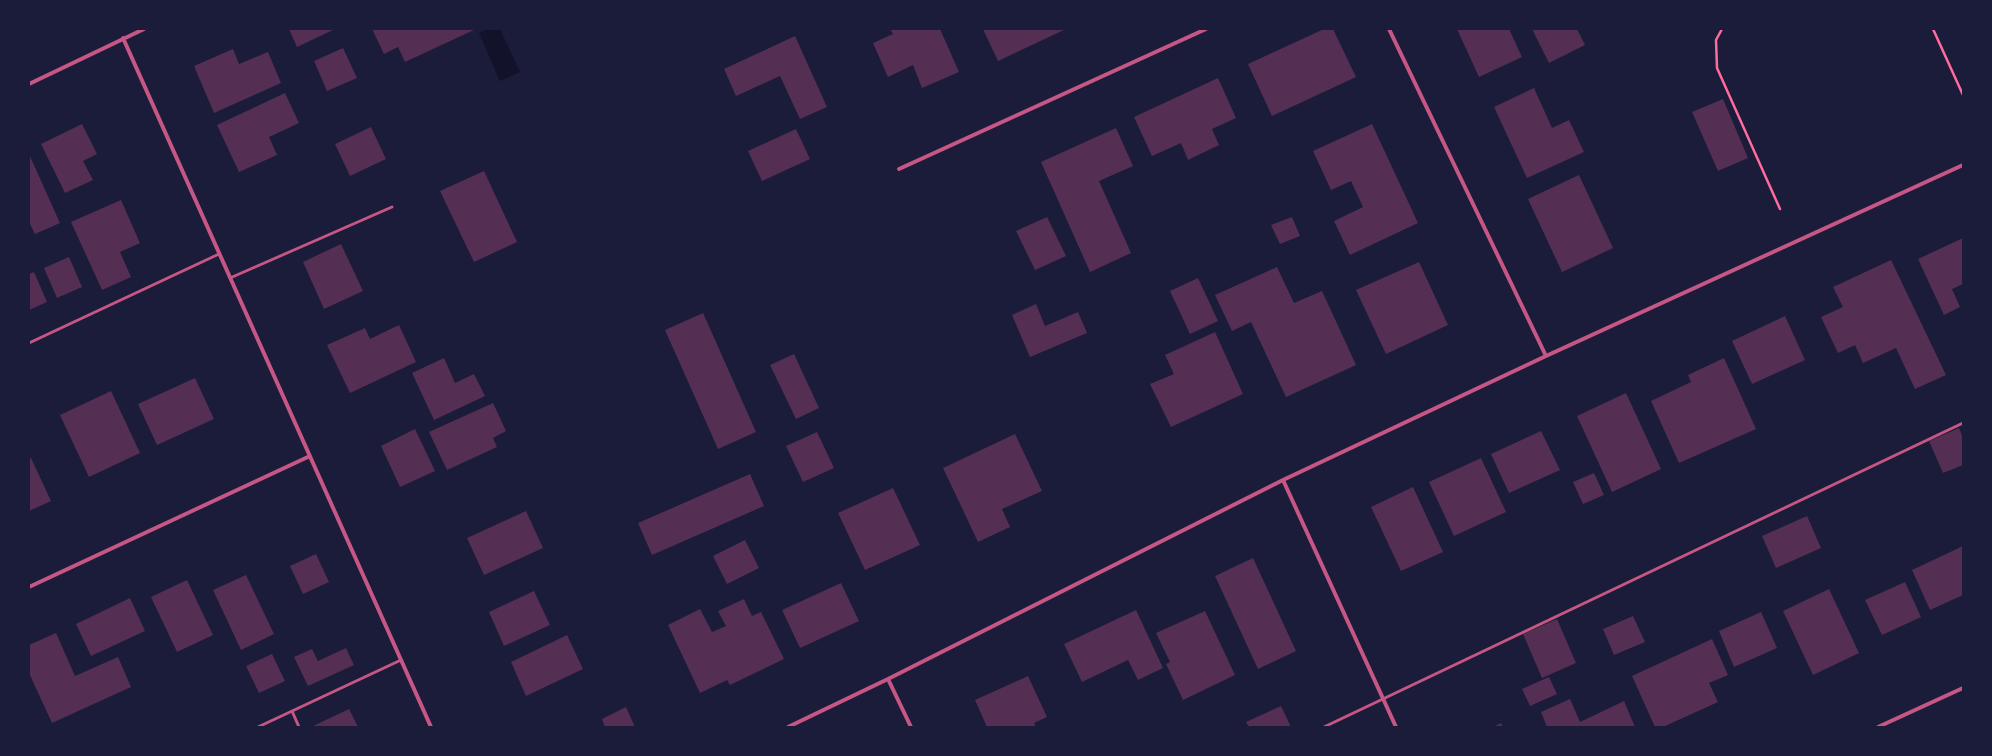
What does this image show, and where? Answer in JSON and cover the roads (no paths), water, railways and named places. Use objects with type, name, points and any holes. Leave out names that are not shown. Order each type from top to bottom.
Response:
[{"type":"street","points":[[29,84],[144,29]]},
{"type":"street","points":[[899,169],[1206,29]]},
{"type":"street","points":[[1389,29],[1546,356]]},
{"type":"street","points":[[123,38],[431,727]]},
{"type":"street","points":[[788,727],[888,679],[1283,480],[1546,356],[1963,165]]},
{"type":"street","points":[[29,587],[310,456]]},
{"type":"street","points":[[1283,480],[1396,727]]},
{"type":"street","points":[[888,679],[911,727]]},
{"type":"street","points":[[1878,727],[1963,688]]},
{"type":"lane","points":[[230,278],[392,207]]},
{"type":"lane","points":[[29,343],[219,254]]},
{"type":"lane","points":[[1324,727],[1963,422]]},
{"type":"lane","points":[[258,727],[401,660]]},
{"type":"lane","points":[[292,711],[299,727]]}]
